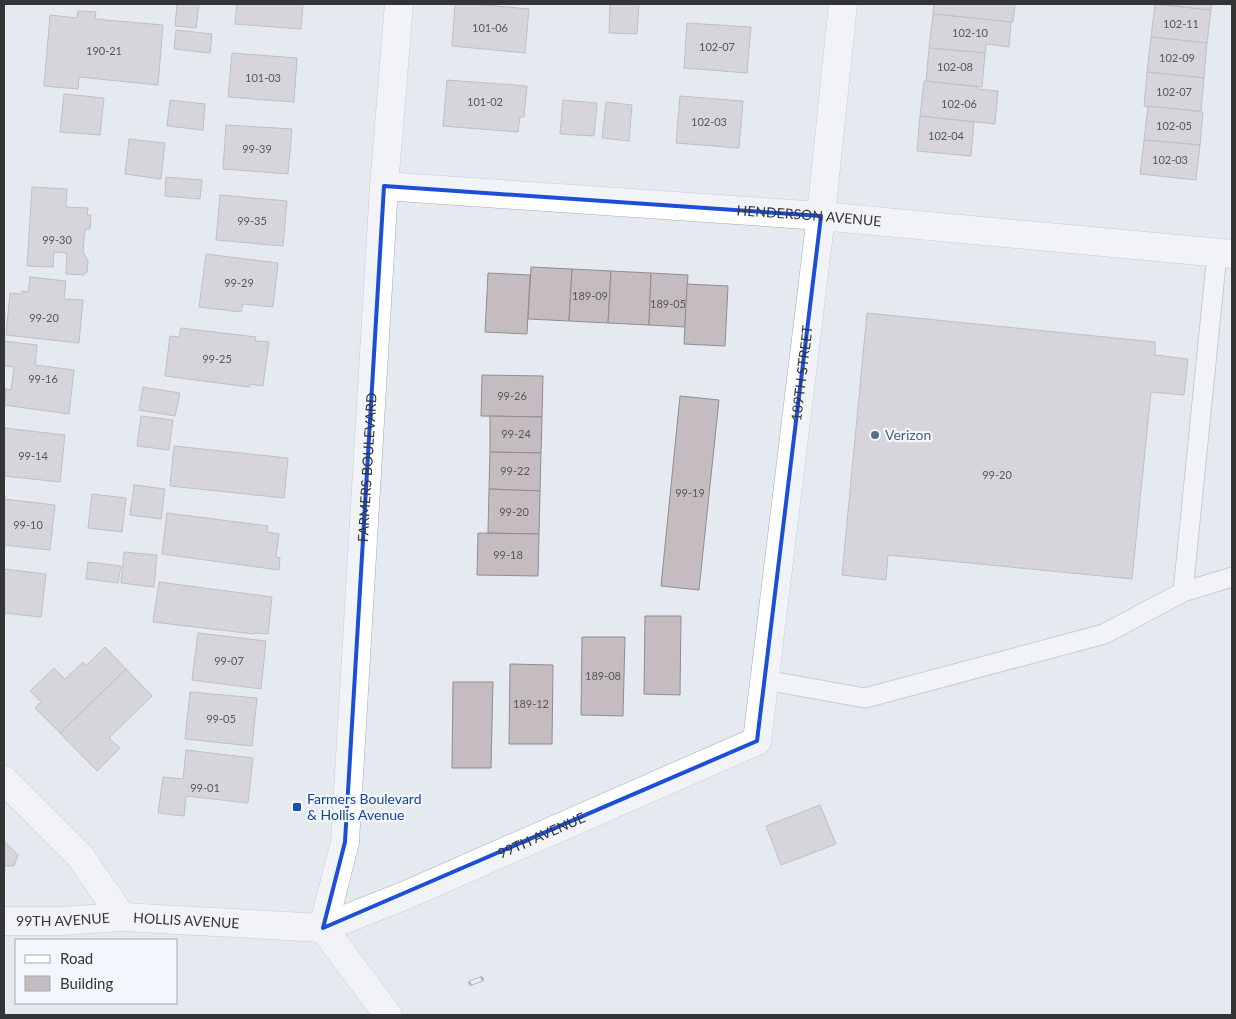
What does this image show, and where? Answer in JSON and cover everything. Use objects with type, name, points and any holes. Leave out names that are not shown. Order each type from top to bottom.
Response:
[{"type":"street","name":"FARMERS BOULEVARD","points":[[323,928],[345,842],[384,186],[399,4]]},
{"type":"street","name":"189TH STREET","points":[[758,741],[821,216],[842,4]]},
{"type":"street","name":"HENDERSON AVENUE","points":[[384,186],[821,216],[1225,253]]},
{"type":"street","name":"99TH AVENUE","points":[[323,928],[406,895],[758,741]]},
{"type":"street","name":"HOLLIS AVENUE","points":[[4,780],[80,856],[122,917],[323,928]]},
{"type":"street","name":"99TH AVENUE","points":[[4,921],[62,921],[122,917]]},
{"type":"street","points":[[323,928],[388,1015]]},
{"type":"lane","points":[[1184,592],[1225,253]]},
{"type":"lane","points":[[765,680],[865,698],[1104,634],[1184,592],[1232,577]]},
{"type":"highlighted area","points":[[384,186],[821,216],[757,741],[323,928],[345,842]]},
{"type":"building","points":[[177,4],[199,4],[196,28],[175,26]]},
{"type":"building","points":[[237,4],[303,4],[301,29],[235,24]]},
{"type":"building","points":[[455,4],[529,9],[525,53],[452,46]]},
{"type":"building","points":[[610,4],[639,4],[637,34],[609,33]]},
{"type":"building","points":[[934,4],[1015,4],[1013,22],[933,14]]},
{"type":"building","points":[[1155,4],[1211,10],[1207,43],[1151,37]]},
{"type":"building","points":[[1155,4],[1212,4],[1211,10]]},
{"type":"building","points":[[78,11],[96,12],[95,19],[163,25],[158,85],[79,77],[78,89],[44,86],[50,15],[77,18]]},
{"type":"building","points":[[933,14],[1011,22],[1009,47],[986,44],[985,53],[929,48]]},
{"type":"building","points":[[687,23],[751,27],[747,73],[684,68]]},
{"type":"building","points":[[176,30],[212,34],[210,53],[174,49]]},
{"type":"building","points":[[1151,37],[1207,43],[1204,78],[1147,72]]},
{"type":"building","points":[[929,48],[985,53],[982,87],[926,81]]},
{"type":"building","points":[[232,53],[297,58],[294,102],[228,97]]},
{"type":"building","points":[[1147,72],[1204,78],[1201,111],[1144,106]]},
{"type":"building","points":[[447,80],[527,86],[524,117],[520,117],[518,132],[443,126]]},
{"type":"building","points":[[924,81],[998,91],[995,124],[920,116]]},
{"type":"building","points":[[64,94],[104,98],[100,135],[60,132]]},
{"type":"building","points":[[680,96],[743,101],[739,148],[676,143]]},
{"type":"building","points":[[170,100],[205,104],[203,130],[167,126]]},
{"type":"building","points":[[563,100],[597,103],[594,136],[560,134]]},
{"type":"building","points":[[606,102],[632,105],[629,141],[602,138]]},
{"type":"building","points":[[1148,106],[1203,112],[1200,145],[1144,140]]},
{"type":"building","points":[[920,116],[974,122],[971,156],[917,151]]},
{"type":"building","points":[[226,125],[292,129],[288,174],[223,169]]},
{"type":"building","points":[[129,139],[165,143],[161,179],[125,174]]},
{"type":"building","points":[[1144,140],[1200,145],[1196,180],[1140,174]]},
{"type":"building","points":[[166,177],[202,180],[200,199],[165,196]]},
{"type":"building","points":[[32,187],[67,189],[66,207],[88,208],[87,215],[91,215],[90,229],[85,229],[83,252],[88,261],[87,272],[83,275],[66,274],[67,253],[54,252],[53,267],[27,266]]},
{"type":"building","points":[[220,195],[287,201],[283,246],[216,240]]},
{"type":"building","points":[[206,254],[278,263],[273,307],[243,304],[241,312],[199,307]]},
{"type":"building","points":[[531,267],[572,269],[569,321],[528,319]]},
{"type":"building","points":[[572,269],[611,271],[608,323],[569,321]]},
{"type":"building","points":[[611,271],[651,273],[649,325],[608,323]]},
{"type":"building","points":[[488,273],[530,275],[527,334],[485,332]]},
{"type":"building","points":[[651,273],[688,275],[685,327],[649,325]]},
{"type":"building","points":[[30,277],[66,281],[64,299],[83,300],[79,343],[6,335],[10,293],[22,294],[22,291],[28,292]]},
{"type":"building","points":[[687,284],[728,286],[725,346],[684,344]]},
{"type":"building","points":[[867,313],[1155,342],[1155,355],[1188,359],[1184,395],[1151,392],[1132,579],[888,555],[886,580],[842,575]]},
{"type":"building","points":[[181,328],[256,337],[255,341],[269,342],[263,386],[250,384],[249,387],[165,376],[170,336],[179,337]]},
{"type":"building","points":[[4,341],[37,345],[35,365],[74,370],[69,414],[4,405],[6,389],[11,390],[14,367],[4,366]]},
{"type":"building","points":[[482,375],[543,376],[542,417],[481,416]]},
{"type":"building","points":[[143,387],[180,393],[175,416],[139,410]]},
{"type":"building","points":[[680,396],[719,400],[699,590],[661,586]]},
{"type":"building","points":[[141,416],[173,420],[169,450],[137,446]]},
{"type":"building","points":[[490,416],[542,417],[541,453],[490,452]]},
{"type":"building","points":[[4,428],[65,435],[60,482],[4,476]]},
{"type":"building","points":[[174,446],[288,458],[284,498],[170,486]]},
{"type":"building","points":[[490,452],[541,453],[540,491],[489,489]]},
{"type":"building","points":[[134,485],[165,489],[161,519],[130,515]]},
{"type":"building","points":[[489,489],[540,491],[539,534],[488,533]]},
{"type":"building","points":[[92,494],[126,498],[122,532],[88,528]]},
{"type":"building","points":[[4,499],[55,505],[50,550],[4,545]]},
{"type":"building","points":[[167,513],[268,526],[267,532],[279,534],[276,557],[280,558],[279,570],[162,554]]},
{"type":"building","points":[[478,533],[539,534],[538,576],[477,575]]},
{"type":"building","points":[[124,552],[157,555],[154,587],[121,583]]},
{"type":"building","points":[[88,562],[121,566],[118,583],[86,579]]},
{"type":"building","points":[[4,569],[46,574],[41,617],[4,613]]},
{"type":"building","points":[[159,582],[272,597],[268,634],[153,622]]},
{"type":"building","points":[[645,616],[681,616],[680,695],[644,694]]},
{"type":"building","points":[[198,633],[266,641],[261,689],[192,680]]},
{"type":"building","points":[[582,637],[625,637],[623,716],[581,715]]},
{"type":"building","points":[[105,647],[126,669],[60,733],[35,708],[41,702],[30,691],[54,668],[65,679],[83,662],[86,666]]},
{"type":"building","points":[[510,664],[553,665],[552,744],[509,744]]},
{"type":"building","points":[[126,669],[152,696],[109,738],[120,748],[97,771],[60,733]]},
{"type":"building","points":[[453,682],[493,682],[491,768],[452,768]]},
{"type":"building","points":[[190,692],[257,698],[252,746],[185,739]]},
{"type":"building","points":[[186,750],[253,758],[248,803],[186,796],[184,816],[158,813],[163,777],[183,779]]},
{"type":"building","points":[[820,805],[836,844],[781,865],[766,826]]},
{"type":"building","points":[[4,841],[18,855],[14,866],[4,866]]},
{"type":"railway","points":[[471,983],[481,979]]},
{"type":"place","name":"Verizon","points":[[875,435]]},
{"type":"place","name":"Farmers Boulevard & Hollis Avenue","points":[[297,807]]}]
